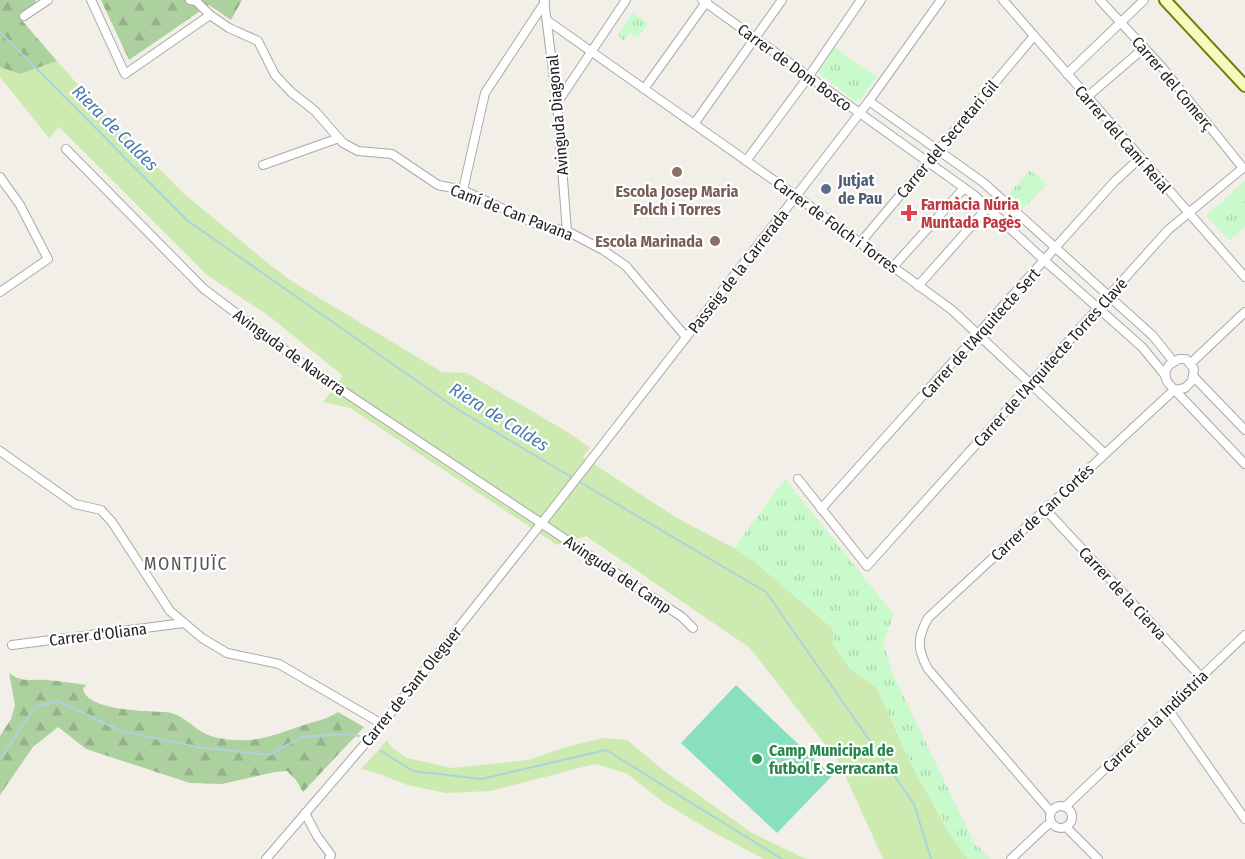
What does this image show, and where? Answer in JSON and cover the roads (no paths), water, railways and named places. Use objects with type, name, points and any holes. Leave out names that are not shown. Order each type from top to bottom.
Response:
[{"type":"street","points":[[91,0],[124,75],[210,15]]},
{"type":"street","name":"Camí de Can Pavana","points":[[190,0],[196,1],[210,15],[229,28],[258,41],[275,75],[291,92],[315,111],[339,138],[358,151],[392,154],[438,185],[463,190],[540,226],[567,231],[603,250],[626,266],[686,337]]},
{"type":"street","points":[[556,103],[626,0]]},
{"type":"street","points":[[694,124],[782,0]]},
{"type":"street","points":[[746,161],[809,76],[861,0]]},
{"type":"street","name":"Carrer del Camí Reial","points":[[1003,0],[1245,277]]},
{"type":"street","name":"Carrer del Comerç","points":[[1100,0],[1144,48],[1243,168]]},
{"type":"street","points":[[1067,74],[1144,0]]},
{"type":"street","points":[[1165,0],[1245,86]]},
{"type":"street","points":[[24,16],[45,1]]},
{"type":"street","points":[[463,190],[485,93],[545,1]]},
{"type":"street","name":"Avinguda Diagonal","points":[[545,1],[567,231]]},
{"type":"street","points":[[644,89],[705,1]]},
{"type":"street","name":"Carrer de Dom Bosco","points":[[705,1],[988,207],[1142,347],[1165,375]]},
{"type":"street","name":"Passeig de la Carrerada","points":[[552,510],[869,101],[939,1]]},
{"type":"street","name":"Carrer de Folch i Torres","points":[[548,21],[796,196],[952,310],[1104,453]]},
{"type":"street","name":"Carrer del Secretari Gil","points":[[860,243],[1034,36]]},
{"type":"street","points":[[1087,97],[1144,48]]},
{"type":"street","points":[[869,101],[984,183],[1108,298],[1153,336],[1173,361]]},
{"type":"street","points":[[263,165],[339,138]]},
{"type":"street","name":"Avinguda de Navarra","points":[[66,149],[204,289],[310,369],[541,523]]},
{"type":"street","name":"Carrer de l'Arquitecte Sert","points":[[821,509],[1114,182],[1140,158]]},
{"type":"street","name":"Carrer de l'Arquitecte Torres Clavé","points":[[821,509],[867,566],[1168,230],[1243,168]]},
{"type":"street","points":[[0,177],[20,205],[48,259],[0,292]]},
{"type":"street","points":[[893,267],[964,188]]},
{"type":"street","points":[[918,285],[988,207]]},
{"type":"street","points":[[1191,363],[1245,312]]},
{"type":"street","points":[[1174,390],[1180,390],[1189,385],[1193,376],[1194,369],[1191,363],[1183,359],[1173,361],[1166,369],[1166,381],[1174,390],[1245,464]]},
{"type":"street","points":[[1193,376],[1245,430]]},
{"type":"street","name":"Carrer de Can Cortés","points":[[1051,812],[927,669],[920,656],[919,640],[928,618],[1174,390]]},
{"type":"street","points":[[0,451],[75,504],[101,510],[112,522],[170,611],[202,638],[227,653],[279,664],[381,724]]},
{"type":"street","points":[[798,478],[821,509]]},
{"type":"street","name":"Carrer de la Cierva","points":[[1045,509],[1202,677]]},
{"type":"street","name":"Carrer de Sant Oleguer","points":[[266,859],[381,724],[552,510]]},
{"type":"street","name":"Avinguda del Camp","points":[[541,523],[682,618],[693,628]]},
{"type":"street","name":"Carrer d'Oliana","points":[[12,645],[184,623]]},
{"type":"street","name":"Carrer de la Indústria","points":[[1065,807],[1245,635]]},
{"type":"street","points":[[1168,709],[1245,819]]},
{"type":"street","points":[[1058,806],[1065,807],[1072,815],[1071,821],[1066,827],[1058,828],[1052,823],[1051,812],[1058,806]]},
{"type":"street","points":[[305,813],[317,836],[331,855],[329,859]]},
{"type":"street","points":[[1011,859],[1052,823]]},
{"type":"street","points":[[1066,827],[1098,859]]},
{"type":"waterway","name":"Riera de Caldes","points":[[0,32],[188,221],[457,409],[573,478]]},
{"type":"waterway","name":"Riera de Caldes","points":[[578,481],[766,592],[914,804],[931,859]]},
{"type":"waterway","points":[[0,759],[35,707],[58,701],[121,731],[197,747],[269,755],[302,737],[346,734],[359,736]]},
{"type":"waterway","points":[[381,751],[413,771],[481,779],[606,750],[782,859]]},
{"type":"place","name":"Escola Josep Maria Folch i Torres","points":[[677,172]]},
{"type":"place","name":"Jutjat de Pau","points":[[826,189]]},
{"type":"place","name":"Farmàcia Núria Muntada Pagès","points":[[909,213]]},
{"type":"place","name":"Escola Marinada","points":[[715,241]]},
{"type":"place","name":"Camp Municipal de futbol F. Serracanta","points":[[757,759]]},
{"type":"district","name":"MONTJUÏC","points":[[186,564]]}]
